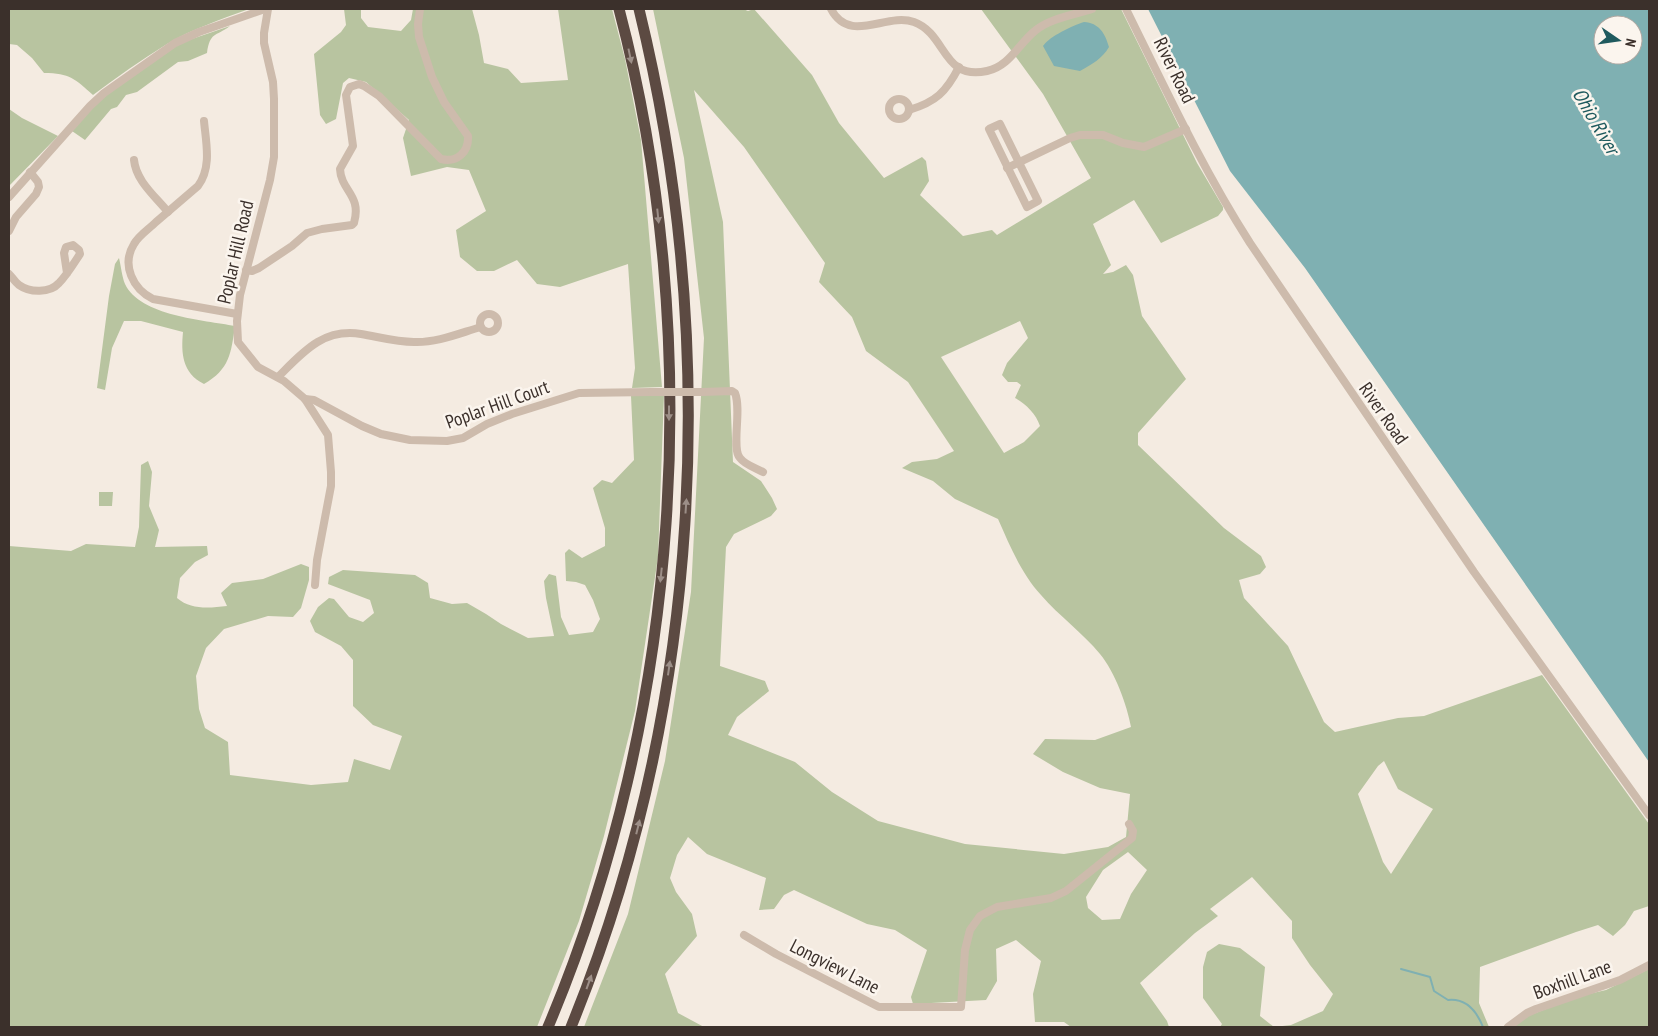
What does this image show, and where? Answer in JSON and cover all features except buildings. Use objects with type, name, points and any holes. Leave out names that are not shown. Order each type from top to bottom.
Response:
[{"type":"highway","points":[[548,1027],[592,907],[630,769],[653,647],[662,571],[668,494],[670,376],[662,260],[655,196],[642,112],[619,9]]},
{"type":"highway","points":[[571,1027],[603,944],[646,793],[663,710],[684,541],[689,415],[684,287],[679,227],[658,90],[639,9]]},
{"type":"street","points":[[9,197],[99,97],[134,71],[181,40],[266,9]]},
{"type":"street","name":"Poplar Hill Road","points":[[266,9],[264,43],[271,70],[274,99],[274,157],[237,314],[238,342],[258,366],[278,377],[305,398],[328,435],[331,486],[317,560],[315,585]]},
{"type":"street","points":[[246,270],[252,271],[259,268],[292,246],[307,233],[352,225],[354,223],[357,206],[343,182],[340,168],[353,146],[346,97],[350,87],[359,84],[378,96],[441,159],[451,160],[464,152],[468,136],[444,102],[432,77],[418,37],[420,9]]},
{"type":"street","points":[[831,9],[839,19],[856,27],[867,27],[903,20],[920,24],[933,35],[948,59],[966,70],[981,72],[998,68],[1036,29],[1048,23],[1092,9]]},
{"type":"street","name":"River Road","points":[[1126,9],[1225,205],[1474,572],[1649,815]]},
{"type":"street","points":[[909,110],[929,103],[938,97],[951,82],[959,67]]},
{"type":"street","points":[[204,121],[207,163],[203,180],[139,237],[134,244],[129,258],[129,267],[135,284],[145,295],[153,299],[237,314]]},
{"type":"street","points":[[1000,124],[1038,201],[1027,207],[1007,168],[989,129],[1000,124]]},
{"type":"street","points":[[1007,168],[1080,135],[1103,135],[1123,143],[1144,147],[1186,129]]},
{"type":"street","points":[[134,160],[138,177],[168,212]]},
{"type":"street","points":[[9,231],[16,217],[38,190],[38,182],[30,172]]},
{"type":"street","points":[[9,274],[21,286],[45,291],[60,282],[66,273]]},
{"type":"street","points":[[278,377],[316,342],[329,335],[349,332],[395,340],[427,342],[481,327]]},
{"type":"street","name":"Poplar Hill Court","points":[[305,398],[314,400],[380,434],[410,440],[446,441],[463,438],[487,424],[512,414],[579,394],[732,391],[735,393],[738,407],[737,453],[742,460],[763,472]]},
{"type":"street","name":"Longview Lane","points":[[744,935],[783,958],[878,1007],[961,1007],[965,950],[970,930],[980,916],[997,907],[1051,898],[1066,890],[1132,838],[1133,832],[1129,824]]},
{"type":"street","name":"Boxhill Lane","points":[[1508,1027],[1527,1013],[1536,1009],[1620,980],[1649,965]]},
{"type":"green space","points":[[9,9],[249,9],[207,25],[167,44],[138,62],[93,95],[72,78],[60,74],[44,73],[32,58],[17,45],[9,44]]},
{"type":"green space","points":[[344,9],[361,9],[361,18],[368,27],[401,31],[411,20],[413,9],[472,9],[484,63],[508,69],[521,83],[568,80],[558,9],[612,9],[625,59],[641,140],[662,387],[632,388],[635,368],[628,264],[560,287],[537,284],[517,260],[494,271],[477,271],[460,257],[456,230],[486,211],[469,170],[447,167],[411,176],[403,138],[409,120],[366,82],[349,78],[343,83],[336,119],[326,124],[320,115],[314,54],[341,32],[346,25]]},
{"type":"green space","points":[[653,9],[743,9],[748,11],[754,9],[812,75],[839,123],[884,178],[922,157],[926,161],[929,181],[920,195],[963,236],[992,230],[997,235],[1091,178],[1043,94],[981,9],[1121,9],[1197,163],[1223,207],[1218,216],[1161,243],[1134,200],[1093,224],[1111,265],[1103,274],[1113,272],[1126,265],[1133,275],[1142,316],[1186,379],[1138,433],[1138,445],[1224,528],[1261,556],[1266,567],[1260,574],[1239,580],[1244,598],[1288,646],[1324,722],[1335,732],[1398,718],[1424,716],[1542,675],[1649,824],[1649,906],[1634,911],[1625,925],[1613,936],[1598,925],[1480,967],[1479,1003],[1489,1027],[1274,1027],[1291,1025],[1323,1011],[1333,994],[1292,938],[1292,921],[1252,877],[1210,909],[1218,916],[1195,933],[1140,983],[1167,1021],[1169,1027],[1071,1027],[1064,1022],[1035,1022],[1033,994],[1041,961],[1016,940],[996,949],[997,981],[986,1000],[913,1004],[911,997],[927,950],[895,930],[867,924],[794,890],[784,895],[774,909],[759,910],[766,878],[707,854],[688,837],[677,855],[670,878],[676,892],[692,914],[697,936],[665,974],[678,1013],[704,1027],[584,1027],[628,914],[665,761],[691,592],[704,338],[684,158]],"holes":[[[694,90],[744,147],[825,263],[819,282],[852,317],[866,351],[908,382],[954,451],[937,459],[912,462],[902,468],[933,481],[955,499],[998,519],[1016,559],[1034,587],[1093,646],[1111,670],[1127,709],[1131,727],[1095,740],[1045,739],[1033,754],[1063,772],[1100,788],[1130,794],[1126,837],[1108,847],[1064,854],[965,844],[878,821],[832,792],[795,762],[728,735],[737,717],[769,691],[765,681],[720,666],[726,547],[734,534],[771,516],[777,509],[761,481],[733,462],[723,222]],[[1020,321],[1028,338],[1007,363],[1002,375],[1008,382],[1017,382],[1021,385],[1015,398],[1030,410],[1040,426],[1024,442],[1004,453],[941,357]],[[1384,761],[1398,789],[1433,809],[1391,874],[1383,862],[1358,794],[1378,766]],[[1128,852],[1147,870],[1131,894],[1120,919],[1102,920],[1088,908],[1086,897],[1103,870]]]},
{"type":"green space","points":[[230,26],[212,38],[207,53],[188,61],[178,62],[137,92],[126,95],[117,107],[111,109],[85,140],[72,131],[97,102],[174,47]]},
{"type":"green space","points":[[9,109],[22,118],[58,136],[9,186]]},
{"type":"green space","points":[[119,258],[125,284],[133,295],[144,303],[174,315],[235,326],[228,359],[213,378],[204,384],[191,374],[187,368],[182,347],[183,332],[141,321],[124,321],[112,348],[105,390],[97,388],[109,296],[115,264]]},
{"type":"green space","points":[[664,395],[658,557],[635,711],[604,836],[579,921],[537,1027],[9,1027],[9,546],[71,551],[86,544],[135,547],[139,527],[141,465],[148,461],[152,472],[149,506],[159,530],[155,547],[207,546],[208,555],[195,562],[180,578],[177,598],[182,602],[200,607],[227,606],[221,593],[232,583],[263,579],[301,564],[309,567],[309,580],[301,608],[293,617],[268,616],[224,629],[206,648],[196,676],[199,709],[205,728],[228,742],[230,775],[311,785],[348,782],[354,759],[390,770],[402,736],[373,725],[353,706],[353,660],[341,646],[315,632],[310,621],[318,607],[329,598],[334,599],[349,617],[363,622],[374,613],[370,600],[328,584],[329,577],[343,570],[415,575],[428,583],[430,598],[452,604],[467,603],[528,638],[554,636],[544,581],[549,574],[556,576],[561,617],[569,635],[593,632],[600,619],[585,585],[566,581],[565,553],[569,549],[582,558],[605,546],[605,528],[593,488],[602,480],[612,483],[634,460],[631,396]]},
{"type":"green space","points":[[99,492],[113,492],[112,506],[99,506]]},
{"type":"green space","points":[[1219,944],[1240,948],[1265,967],[1260,1016],[1274,1027],[1220,1027],[1222,1024],[1203,998],[1203,967],[1207,952]]},
{"type":"green space","points":[[1649,969],[1649,1027],[1512,1027],[1525,1017],[1580,996],[1606,990]]},
{"type":"water","name":"Ohio River","points":[[1148,9],[1649,9],[1649,762],[1305,268],[1230,171]]},
{"type":"water","points":[[1084,22],[1094,24],[1101,30],[1106,37],[1109,47],[1096,61],[1080,71],[1054,66],[1043,46],[1056,35]]},
{"type":"waterway","points":[[1401,969],[1430,977],[1434,991],[1448,1000],[1461,1001],[1466,1004],[1478,1016],[1483,1027]]}]
